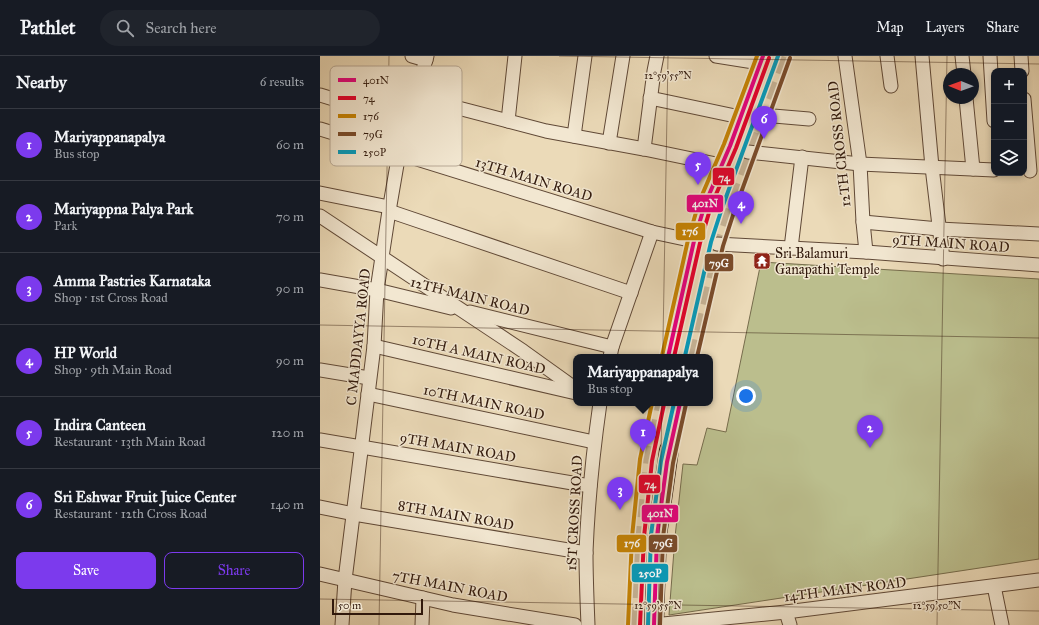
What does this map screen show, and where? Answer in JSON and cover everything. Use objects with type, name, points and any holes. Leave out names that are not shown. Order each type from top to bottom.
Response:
[{"type":"main road","points":[[654,625],[657,536],[669,450]]},
{"type":"street","points":[[412,56],[427,58]]},
{"type":"street","points":[[508,121],[514,56]]},
{"type":"street","points":[[574,136],[585,56]]},
{"type":"street","points":[[609,143],[622,56]]},
{"type":"street","points":[[644,149],[657,56]]},
{"type":"street","points":[[716,56],[760,63]]},
{"type":"street","name":"12TH CROSS ROAD","points":[[845,56],[860,164],[866,252]]},
{"type":"street","points":[[887,56],[891,86]]},
{"type":"street","points":[[922,56],[932,166],[943,259]]},
{"type":"street","points":[[962,56],[963,68]]},
{"type":"street","points":[[990,56],[993,104]]},
{"type":"street","points":[[1021,56],[1022,68]]},
{"type":"street","points":[[320,95],[330,98]]},
{"type":"street","points":[[650,98],[740,117]]},
{"type":"street","points":[[967,104],[973,169]]},
{"type":"street","points":[[1024,104],[1031,171]]},
{"type":"street","points":[[462,109],[546,131],[721,165]]},
{"type":"street","points":[[761,115],[809,119]]},
{"type":"street","name":"13TH MAIN ROAD","points":[[320,129],[330,132]]},
{"type":"street","points":[[748,152],[860,164],[932,166],[991,170]]},
{"type":"street","points":[[791,248],[802,157]]},
{"type":"street","name":"C MADDAYYA ROAD","points":[[342,625],[345,580],[374,346],[377,290],[397,166]]},
{"type":"street","name":"13TH MAIN ROAD","points":[[441,166],[652,232],[694,241]]},
{"type":"street","points":[[320,193],[389,209],[631,293]]},
{"type":"street","points":[[320,216],[523,351],[573,387]]},
{"type":"street","points":[[863,222],[939,229],[1039,234]]},
{"type":"street","points":[[611,352],[652,232]]},
{"type":"street","name":"9TH MAIN ROAD","points":[[717,244],[866,252],[943,259],[1039,265]]},
{"type":"street","name":"12TH MAIN ROAD","points":[[320,280],[377,290],[461,310],[611,352]]},
{"type":"street","name":"10TH A MAIN ROAD","points":[[374,346],[573,392]]},
{"type":"street","points":[[320,370],[369,378]]},
{"type":"street","name":"10TH MAIN ROAD","points":[[368,394],[594,442]]},
{"type":"street","name":"1ST CROSS ROAD","points":[[588,625],[586,553],[594,442],[600,406]]},
{"type":"street","name":"9TH MAIN ROAD","points":[[320,440],[590,486]]},
{"type":"street","name":"8TH MAIN ROAD","points":[[320,507],[586,553]]},
{"type":"street","name":"7TH MAIN ROAD","points":[[320,574],[453,605],[575,625]]},
{"type":"street","name":"14TH MAIN ROAD","points":[[654,625],[788,619],[1039,580]]},
{"type":"street","points":[[994,586],[1002,625]]},
{"type":"street","points":[[422,625],[423,598]]},
{"type":"green space","points":[[761,262],[1039,279],[1039,559],[669,615],[675,537],[683,464],[697,465],[707,428],[726,432]]},
{"type":"tunnel","points":[[669,354],[694,241],[705,204],[730,146],[763,56]]},
{"type":"tunnel","points":[[692,354],[717,244],[784,56]]},
{"type":"tunnel","points":[[634,625],[638,537],[646,460],[657,406]]},
{"type":"tunnel","points":[[669,450],[679,406]]},
{"type":"transit line","name":"176","points":[[662,354],[688,240],[699,202],[724,144],[757,56]]},
{"type":"transit line","name":"401N","points":[[669,354],[694,241],[705,204],[730,146],[763,56]]},
{"type":"transit line","name":"250P","points":[[685,354],[711,242],[778,56]]},
{"type":"transit line","name":"74","points":[[675,354],[700,243],[711,206],[736,148],[769,58]]},
{"type":"transit line","name":"79G","points":[[698,354],[723,246],[790,58]]},
{"type":"transit line","name":"176","points":[[628,625],[632,537],[640,459],[651,406]]},
{"type":"transit line","name":"74","points":[[640,625],[644,537],[652,461],[664,406]]},
{"type":"transit line","name":"250P","points":[[648,625],[651,535],[661,461],[673,406]]},
{"type":"transit line","name":"401N","points":[[654,625],[657,536],[667,462],[679,406]]},
{"type":"transit line","name":"79G","points":[[660,625],[663,537],[673,463],[686,406]]},
{"type":"place","name":"Sri Eshwar Fruit Juice Center","points":[[764,139]]},
{"type":"place","name":"Indira Canteen","points":[[698,185]]},
{"type":"place","name":"HP World","points":[[741,224]]},
{"type":"place","name":"Sri Balamuri Ganapathi Temple","points":[[762,261]]},
{"type":"place","name":"Mariyappna Palya Park","points":[[870,448]]},
{"type":"place","name":"Mariyappanapalya","points":[[643,452]]},
{"type":"place","name":"Amma Pastries Karnataka","points":[[620,510]]}]
